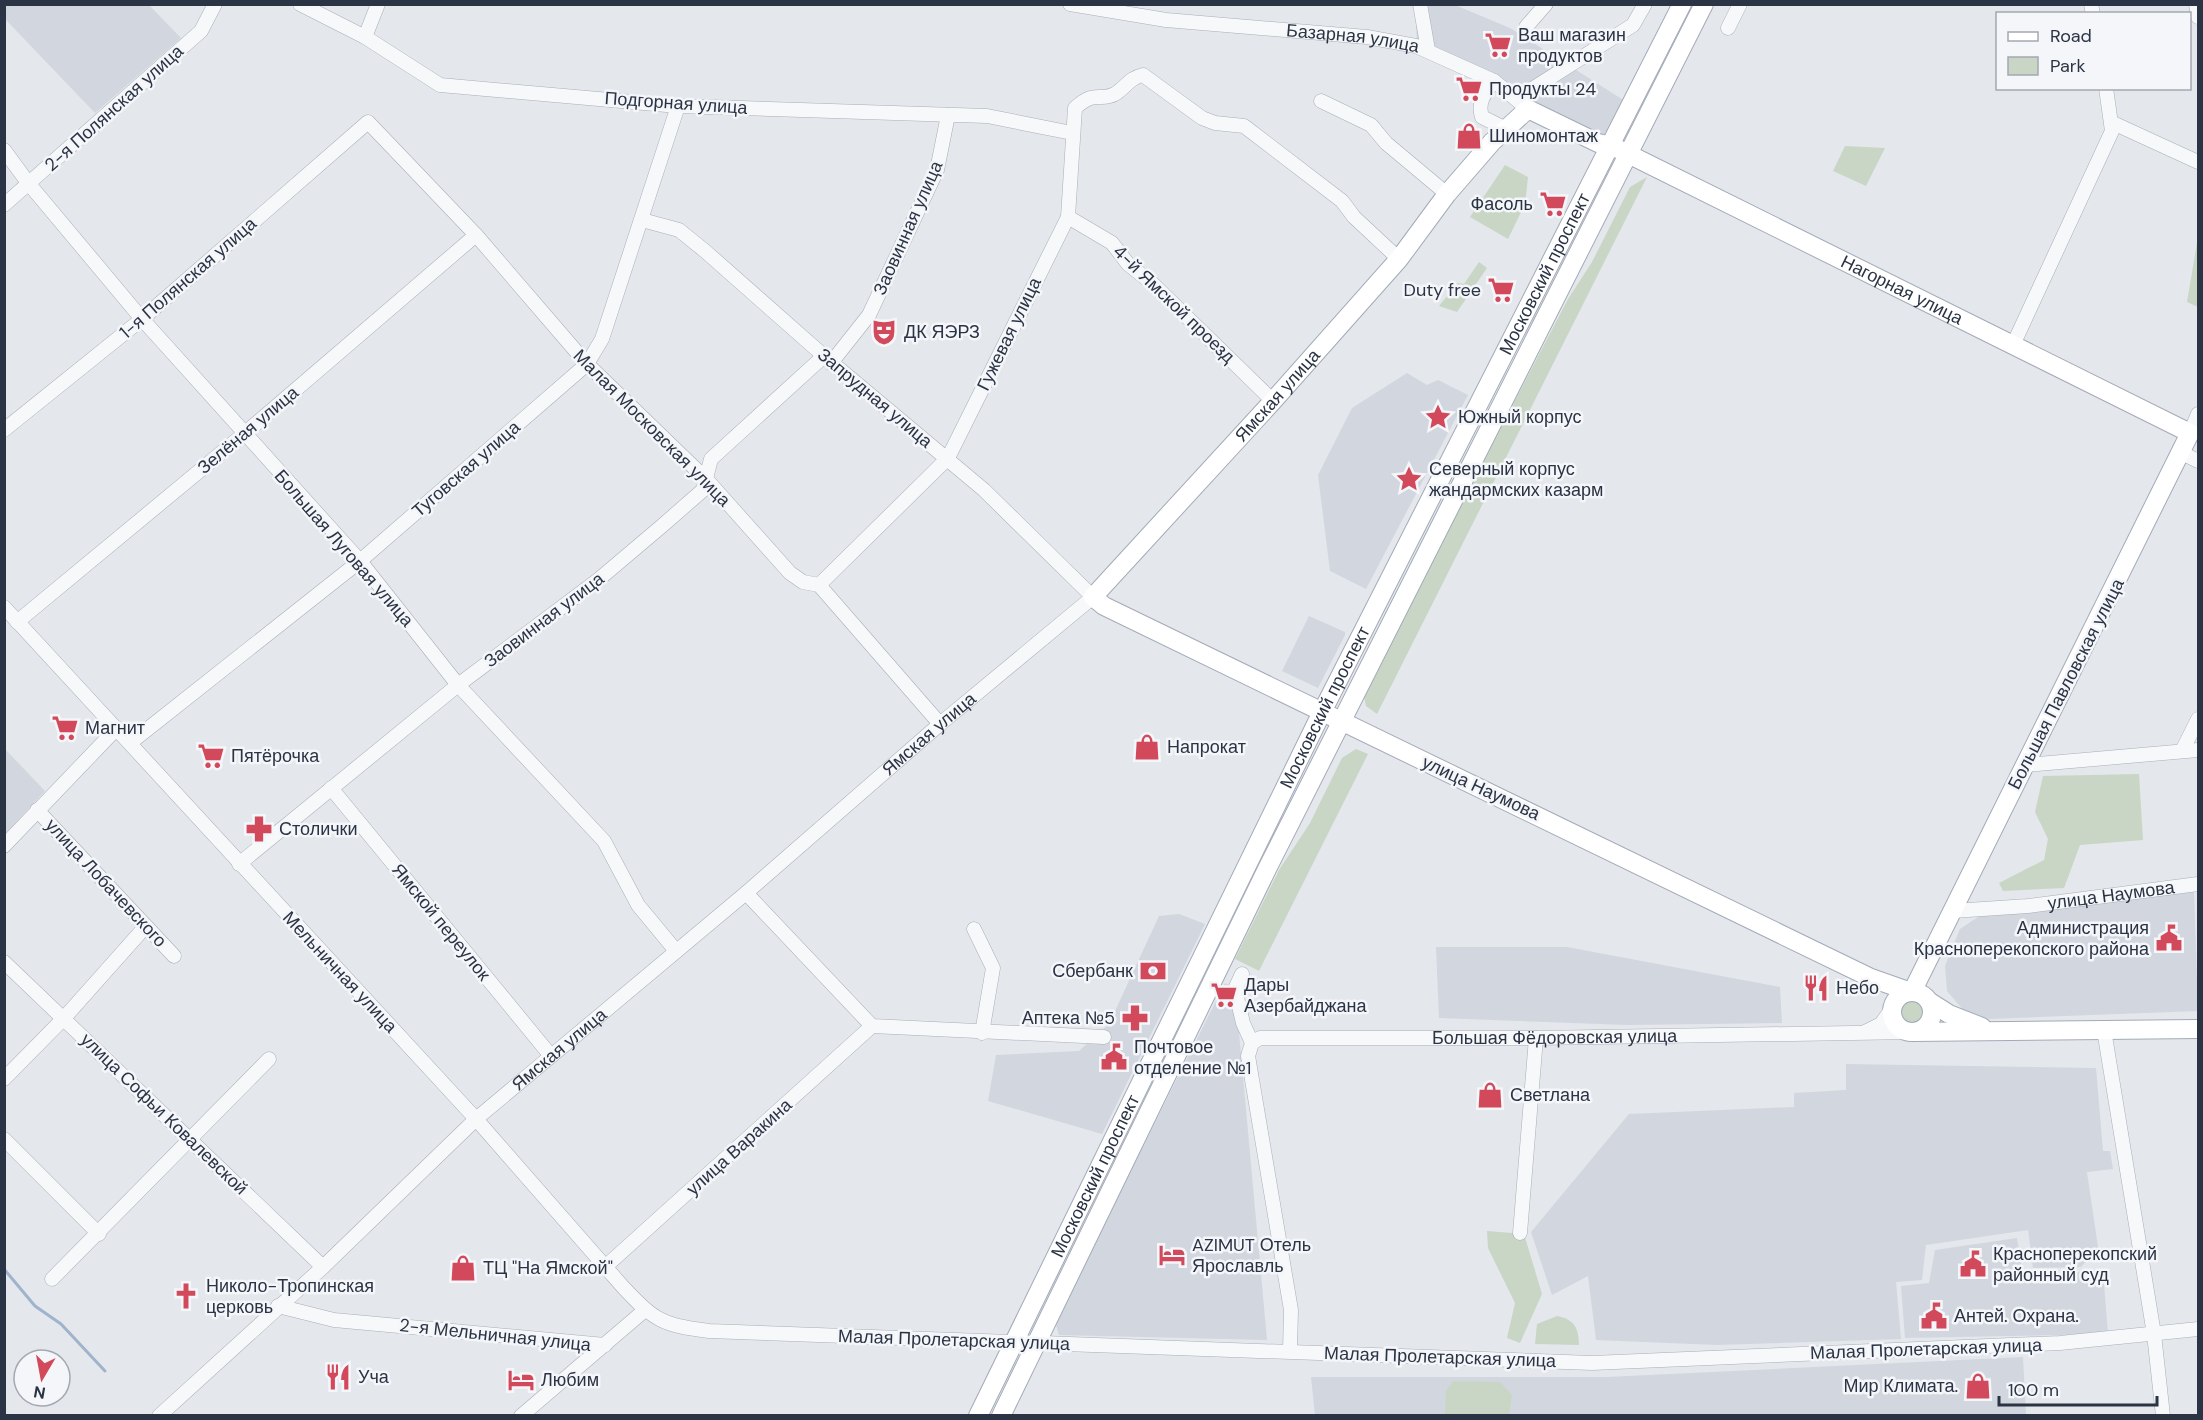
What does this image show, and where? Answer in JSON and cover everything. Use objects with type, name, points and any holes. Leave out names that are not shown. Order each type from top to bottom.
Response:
[{"type":"main road","name":"Московский проспект","points":[[1001,1416],[1621,150],[1682,4]]},
{"type":"main road","name":"Московский проспект","points":[[978,1416],[1322,712],[1621,150],[1704,4]]},
{"type":"main road","name":"Ямская улица","points":[[1093,597],[1273,401],[1399,259],[1447,194],[1506,129],[1528,110]]},
{"type":"main road","name":"Базарная улица","points":[[1528,110],[1598,143],[1621,150]]},
{"type":"main road","name":"Нагорная улица","points":[[1621,150],[2190,433]]},
{"type":"main road","name":"Большая Павловская улица","points":[[1909,991],[2190,457],[2190,433]]},
{"type":"main road","name":"улица Наумова","points":[[1093,597],[1104,606],[1871,978],[1909,991]]},
{"type":"main road","name":"Большая Павловская улица","points":[[1929,1000],[1931,953]]},
{"type":"main road","name":"улица Наумова","points":[[1871,978],[1883,988],[1891,1009]]},
{"type":"main road","points":[[1909,991],[1929,1000],[1931,1020],[1925,1027],[1912,1032],[1897,1027],[1891,1009],[1896,998],[1909,991]]},
{"type":"main road","name":"Большая Фёдоровская улица","points":[[1929,1000],[1961,1020],[1998,1031]]},
{"type":"main road","name":"Большая Фёдоровская улица","points":[[1912,1032],[2199,1029]]},
{"type":"street","name":"2-я Полянская улица","points":[[4,205],[201,31],[215,4]]},
{"type":"street","name":"Подгорная улица","points":[[300,4],[365,37],[440,85],[678,106],[987,116],[1072,133]]},
{"type":"street","points":[[365,37],[378,4]]},
{"type":"street","name":"Базарная улица","points":[[1070,4],[1167,20],[1367,37],[1428,50],[1494,81],[1528,110]]},
{"type":"street","points":[[1420,4],[1428,50]]},
{"type":"street","points":[[1526,27],[1546,4]]},
{"type":"street","points":[[1528,110],[1518,98],[1633,25],[1645,4]]},
{"type":"street","points":[[1728,28],[1740,4]]},
{"type":"street","points":[[2196,4],[2199,17]]},
{"type":"street","name":"Гужевая улица","points":[[819,585],[948,458],[1068,217],[1075,108],[1087,97],[1114,94],[1133,77],[1143,75],[1202,118],[1215,123],[1244,126],[1342,201],[1354,217],[1399,259]]},
{"type":"street","points":[[1494,81],[1482,98],[1480,110],[1482,117],[1506,129]]},
{"type":"street","points":[[2013,345],[2112,131],[2106,90]]},
{"type":"street","points":[[1321,101],[1371,125],[1386,143],[1447,194]]},
{"type":"street","name":"Туговская улица","points":[[130,743],[360,561],[587,364],[602,339],[678,106]]},
{"type":"street","name":"Заовинная улица","points":[[240,864],[458,685],[598,580],[703,490],[711,459],[828,359],[869,315],[937,170],[948,115]]},
{"type":"street","name":"Малая Московская улица","points":[[368,122],[476,235],[587,364],[707,480],[790,573],[803,582],[819,585],[940,724]]},
{"type":"street","name":"1-я Полянская улица","points":[[4,430],[142,319],[368,122]]},
{"type":"street","points":[[2112,123],[2199,162]]},
{"type":"street","name":"Большая Луговая улица","points":[[4,150],[29,184],[142,319],[360,561],[458,685],[604,841],[638,905],[676,951]]},
{"type":"street","name":"4-й Ямской проезд","points":[[1068,217],[1112,243],[1128,264],[1153,284],[1273,401]]},
{"type":"street","name":"Запрудная улица","points":[[642,220],[680,230],[828,359],[948,458],[984,490],[1093,597]]},
{"type":"street","name":"Зелёная улица","points":[[17,622],[244,434],[476,235]]},
{"type":"street","name":"Большая Павловская улица","points":[[2190,433],[2199,414]]},
{"type":"street","name":"Ямская улица","points":[[159,1416],[323,1267],[476,1119],[746,893],[940,724],[1093,597]]},
{"type":"street","name":"Мельничная улица","points":[[4,607],[476,1119],[645,1310],[668,1325],[681,1328]]},
{"type":"street","points":[[2182,751],[2199,720]]},
{"type":"street","points":[[4,846],[117,728]]},
{"type":"street","points":[[2026,765],[2199,750]]},
{"type":"street","name":"Ямской переулок","points":[[331,788],[551,1056]]},
{"type":"street","name":"улица Лобачевского","points":[[37,810],[174,956]]},
{"type":"street","name":"улица Наумова","points":[[1953,911],[2028,906],[2199,884]]},
{"type":"street","points":[[746,893],[872,1026],[1104,1037]]},
{"type":"street","points":[[4,1079],[65,1017],[146,926]]},
{"type":"street","points":[[974,928],[993,968],[982,1033]]},
{"type":"street","name":"улица Софьи Ковалевской","points":[[4,962],[65,1017],[323,1267]]},
{"type":"street","points":[[1242,974],[1235,988],[1243,1023],[1252,1043],[1248,1056],[1291,1310],[1290,1351]]},
{"type":"street","name":"Большая Фёдоровская улица","points":[[1860,1033],[1879,1026],[1891,1009]]},
{"type":"street","name":"улица Варакина","points":[[605,1267],[872,1026]]},
{"type":"street","points":[[2104,1030],[2154,1334],[2163,1416]]},
{"type":"street","name":"Большая Фёдоровская улица","points":[[1252,1043],[1266,1038],[1536,1038],[1912,1032]]},
{"type":"street","points":[[1520,1233],[1536,1038]]},
{"type":"street","points":[[52,1279],[192,1140],[269,1059]]},
{"type":"street","points":[[4,1139],[99,1234]]},
{"type":"street","name":"2-я Мельничная улица","points":[[278,1306],[334,1320],[605,1345]]},
{"type":"street","points":[[521,1416],[645,1310]]},
{"type":"street","name":"Малая Пролетарская улица","points":[[681,1328],[1035,1344],[1593,1363],[2060,1343],[2199,1329]]},
{"type":"shaded area","points":[[5,4],[149,5],[181,38],[95,113],[5,19]]},
{"type":"shaded area","points":[[1415,5],[1455,5],[1510,28],[1625,101],[1607,136],[1528,109],[1417,45]]},
{"type":"shaded area","points":[[1407,373],[1427,385],[1438,380],[1468,395],[1366,589],[1330,571],[1318,475],[1352,408]]},
{"type":"shaded area","points":[[1309,616],[1345,632],[1318,688],[1282,671]]},
{"type":"shaded area","points":[[5,749],[45,791],[4,834]]},
{"type":"shaded area","points":[[2194,892],[2198,1011],[1989,1019],[1964,1011],[1947,991],[1945,966],[1960,929],[1981,915]]},
{"type":"shaded area","points":[[1179,914],[1205,924],[1102,1134],[988,1101],[996,1055],[1079,1051],[1109,1024],[1159,916]]},
{"type":"shaded area","points":[[1436,947],[1567,947],[1780,987],[1782,1023],[1628,1025],[1439,1018]]},
{"type":"shaded area","points":[[1225,983],[1235,989],[1267,1340],[1059,1335],[1055,1322]]},
{"type":"shaded area","points":[[1846,1064],[2096,1068],[2103,1151],[2110,1151],[2113,1169],[2087,1172],[2098,1247],[2081,1267],[2033,1268],[2028,1230],[1926,1245],[1922,1280],[1896,1282],[1901,1339],[1717,1345],[1596,1340],[1588,1276],[1552,1295],[1531,1232],[1629,1114],[1794,1107],[1794,1093],[1846,1090]]},
{"type":"shaded area","points":[[2017,1238],[2023,1275],[2103,1271],[2108,1334],[1905,1338],[1901,1286],[1929,1283],[1935,1250]]},
{"type":"shaded area","points":[[2023,1357],[2026,1415],[1315,1415],[1311,1377],[1607,1377]]},
{"type":"green space","points":[[1845,146],[1885,148],[1866,186],[1833,171]]},
{"type":"green space","points":[[1505,165],[1528,177],[1525,204],[1508,239],[1470,217]]},
{"type":"green space","points":[[1647,177],[1377,714],[1366,706],[1363,692],[1568,299],[1592,262],[1630,187]]},
{"type":"green space","points":[[2198,237],[2198,307],[2187,302]]},
{"type":"green space","points":[[1479,262],[1487,268],[1457,312],[1439,306],[1458,283],[1464,284]]},
{"type":"green space","points":[[1356,749],[1368,754],[1259,971],[1235,959],[1279,870],[1310,823],[1342,758]]},
{"type":"green space","points":[[2139,774],[2143,840],[2080,845],[2064,888],[2003,891],[1999,883],[2044,860],[2048,839],[2035,812],[2043,776]]},
{"type":"green space","points":[[1911,998],[1921,1002],[1925,1012],[1921,1022],[1911,1026],[1901,1022],[1897,1012],[1901,1002]]},
{"type":"green space","points":[[1487,1231],[1524,1234],[1542,1294],[1520,1343],[1507,1338],[1515,1303],[1488,1248]]},
{"type":"green space","points":[[1557,1316],[1568,1319],[1574,1325],[1577,1329],[1579,1345],[1535,1344],[1537,1324]]},
{"type":"green space","points":[[1453,1381],[1500,1382],[1512,1395],[1509,1415],[1445,1415],[1446,1391]]},
{"type":"waterway","points":[[4,1269],[35,1306],[61,1324],[105,1371]]},
{"type":"place","name":"Ваш магазин продуктов","points":[[1498,45]]},
{"type":"place","name":"Продукты 24","points":[[1469,89]]},
{"type":"place","name":"Шиномонтаж","points":[[1469,136]]},
{"type":"place","name":"Фасоль","points":[[1553,204]]},
{"type":"place","name":"Duty free","points":[[1501,290]]},
{"type":"place","name":"ДК ЯЭРЗ","points":[[884,332]]},
{"type":"place","name":"Южный корпус","points":[[1438,417]]},
{"type":"place","name":"Северный корпус жандармских казарм","points":[[1409,479]]},
{"type":"place","name":"Магнит","points":[[65,728]]},
{"type":"place","name":"Напрокат","points":[[1147,747]]},
{"type":"place","name":"Пятёрочка","points":[[211,756]]},
{"type":"place","name":"Столички","points":[[259,829]]},
{"type":"place","name":"Администрация Красноперекопского района","points":[[2169,938]]},
{"type":"place","name":"Сбербанк","points":[[1153,971]]},
{"type":"place","name":"Небо","points":[[1816,988]]},
{"type":"place","name":"Дары Азербайджана","points":[[1224,995]]},
{"type":"place","name":"Аптека №5","points":[[1135,1018]]},
{"type":"place","name":"Почтовое отделение №1","points":[[1114,1057]]},
{"type":"place","name":"Светлана","points":[[1490,1095]]},
{"type":"place","name":"AZIMUT Отель Ярославль","points":[[1172,1255]]},
{"type":"place","name":"Красноперекопский районный суд","points":[[1973,1264]]},
{"type":"place","name":"ТЦ \"На Ямской\"","points":[[463,1268]]},
{"type":"place","name":"Николо-Тропинская церковь","points":[[186,1296]]},
{"type":"place","name":"Антей. Охрана.","points":[[1934,1316]]},
{"type":"place","name":"Уча","points":[[338,1377]]},
{"type":"place","name":"Любим","points":[[521,1380]]},
{"type":"place","name":"Мир Климата.","points":[[1978,1386]]}]
